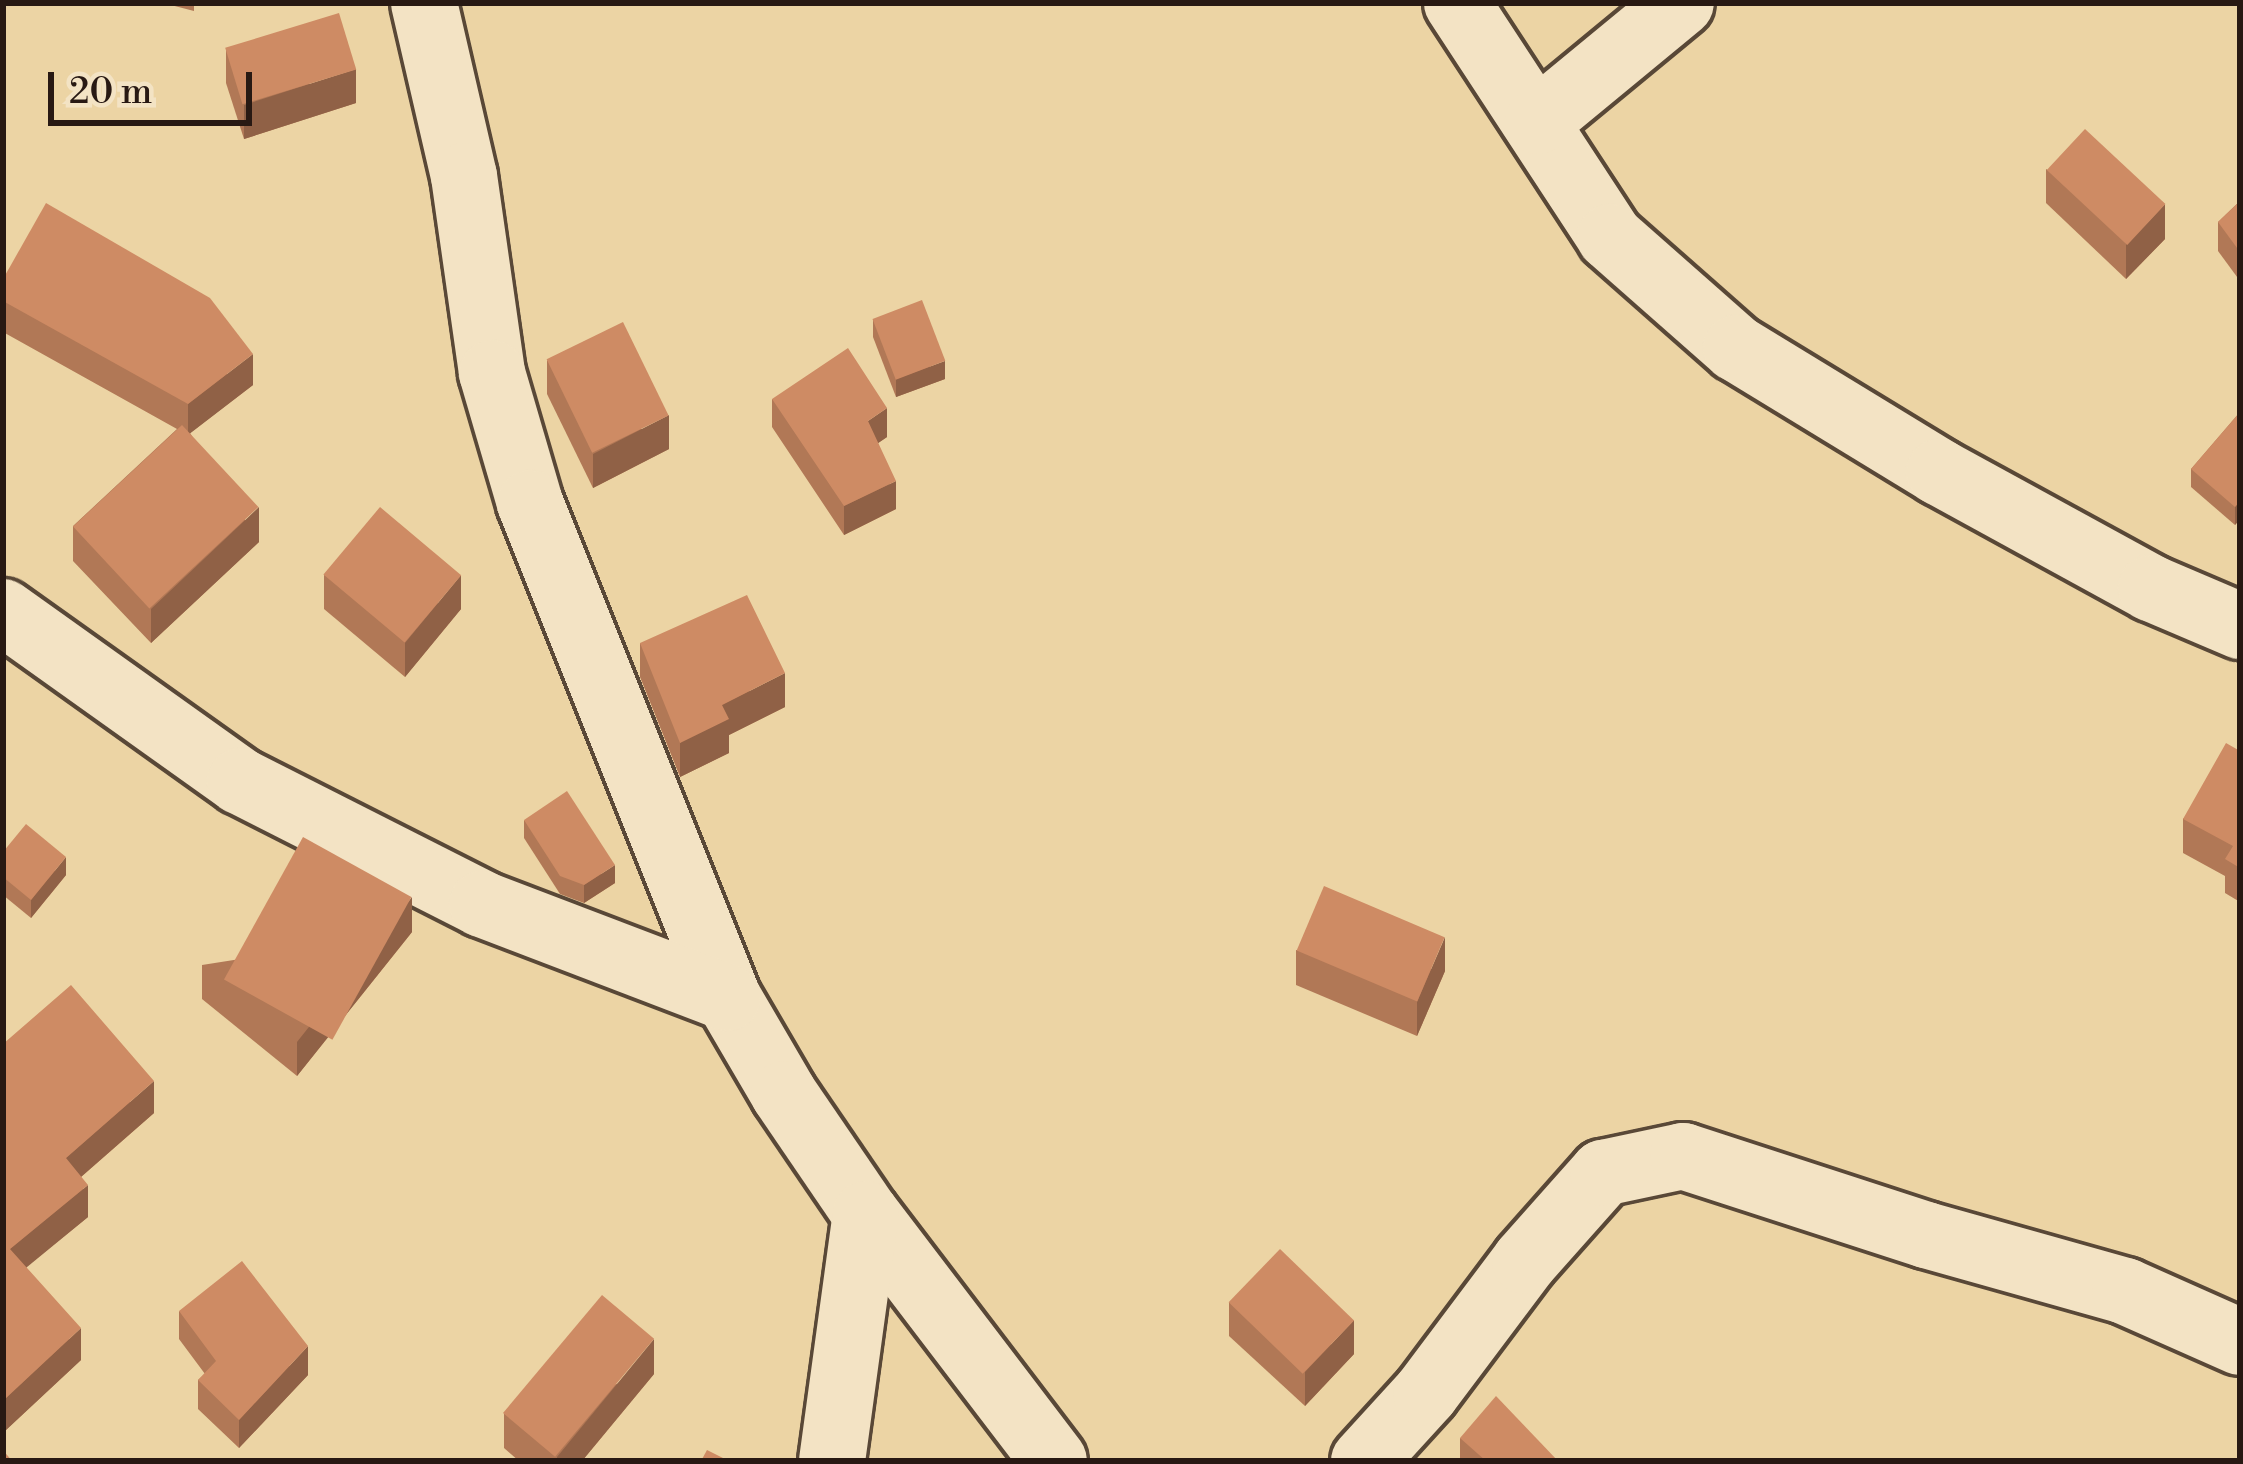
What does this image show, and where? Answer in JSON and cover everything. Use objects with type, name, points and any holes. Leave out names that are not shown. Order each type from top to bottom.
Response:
[{"type":"street","points":[[424,3],[464,176],[492,374],[530,503],[728,998],[866,1214],[1054,1461]]},
{"type":"street","points":[[1457,3],[1610,237],[1736,348],[1978,493],[2151,588],[2240,626]]},
{"type":"street","points":[[1538,121],[1681,3]]},
{"type":"street","points":[[3,612],[240,781],[482,904],[728,998]]},
{"type":"street","points":[[1364,1461],[1426,1394],[1525,1261],[1604,1174],[1683,1156],[1926,1235],[2125,1292],[2240,1342]]},
{"type":"street","points":[[832,1461],[866,1214]]},
{"type":"building","points":[[339,13],[356,69],[242,104],[225,48]]},
{"type":"building","points":[[2085,129],[2165,204],[2127,245],[2047,170]]},
{"type":"building","points":[[2240,201],[2240,252],[2218,222]]},
{"type":"building","points":[[46,203],[210,298],[253,354],[188,404],[3,301],[3,279]]},
{"type":"building","points":[[922,300],[945,361],[896,380],[873,319]]},
{"type":"building","points":[[623,322],[669,415],[592,453],[547,359]]},
{"type":"building","points":[[848,348],[887,408],[868,421],[896,481],[844,506],[772,399]]},
{"type":"building","points":[[2240,412],[2240,501],[2235,507],[2191,469]]},
{"type":"building","points":[[182,425],[258,507],[149,609],[73,527]]},
{"type":"building","points":[[380,507],[461,575],[405,643],[323,574]]},
{"type":"building","points":[[747,595],[785,673],[722,705],[729,719],[680,743],[640,643]]},
{"type":"building","points":[[2226,743],[2240,751],[2240,868],[2225,859],[2233,846],[2183,819]]},
{"type":"building","points":[[567,791],[615,865],[584,885],[560,876],[524,820]]},
{"type":"building","points":[[26,824],[66,857],[31,900],[3,877],[3,852]]},
{"type":"building","points":[[303,837],[411,897],[332,1040],[224,980]]},
{"type":"building","points":[[1324,886],[1445,937],[1417,1002],[1297,950]]},
{"type":"building","points":[[71,985],[154,1081],[66,1158],[88,1185],[10,1249],[81,1328],[6,1398],[3,1044]]},
{"type":"building","points":[[1280,1249],[1354,1321],[1303,1374],[1229,1302]]},
{"type":"building","points":[[242,1261],[308,1346],[239,1420],[198,1380],[216,1361],[179,1311]]},
{"type":"building","points":[[602,1295],[654,1339],[555,1457],[503,1413]]},
{"type":"building","points":[[1496,1396],[1558,1461],[1486,1461],[1460,1438]]},
{"type":"building","points":[[707,1450],[729,1461],[701,1461]]}]
